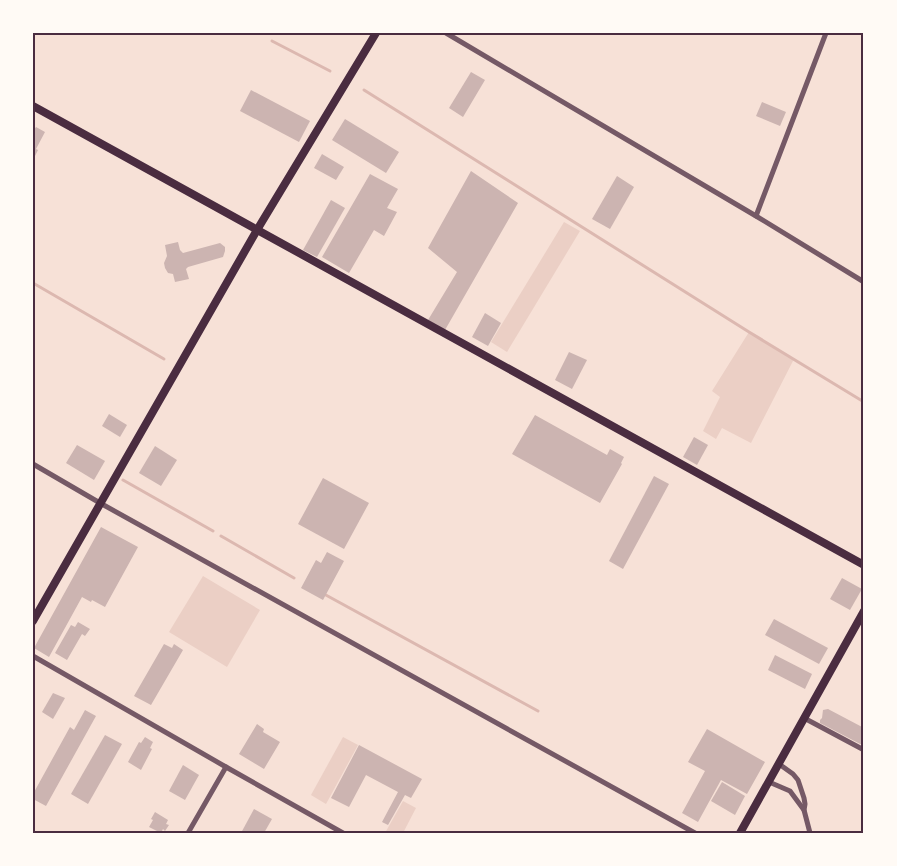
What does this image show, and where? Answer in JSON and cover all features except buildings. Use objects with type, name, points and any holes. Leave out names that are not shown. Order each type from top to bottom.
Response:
[{"type":"main road","points":[[33,621],[257,231],[376,33]]},
{"type":"main road","points":[[33,105],[864,565]]},
{"type":"main road","points":[[740,833],[864,611]]},
{"type":"street","points":[[446,33],[864,282]]},
{"type":"street","points":[[756,216],[826,33]]},
{"type":"street","points":[[33,464],[695,833]]},
{"type":"street","points":[[33,656],[343,833]]},
{"type":"street","points":[[804,718],[864,750]]},
{"type":"street","points":[[779,764],[798,780],[804,798],[804,810]]},
{"type":"street","points":[[188,833],[226,767]]},
{"type":"street","points":[[769,782],[790,791],[804,810],[810,833]]},
{"type":"shaded area","points":[[564,222],[580,231],[507,352],[491,342]]},
{"type":"shaded area","points":[[749,332],[794,359],[751,443],[722,428],[716,439],[703,431],[720,397],[712,391]]},
{"type":"shaded area","points":[[203,576],[260,610],[227,667],[169,632]]},
{"type":"shaded area","points":[[343,737],[358,745],[326,804],[311,795]]},
{"type":"shaded area","points":[[403,801],[416,808],[403,833],[385,833]]},
{"type":"waterway","points":[[272,41],[330,71]]},
{"type":"waterway","points":[[364,90],[864,402]]},
{"type":"waterway","points":[[33,283],[164,359]]},
{"type":"waterway","points":[[123,480],[213,531]]},
{"type":"waterway","points":[[221,536],[294,578]]},
{"type":"waterway","points":[[324,594],[538,711]]}]
